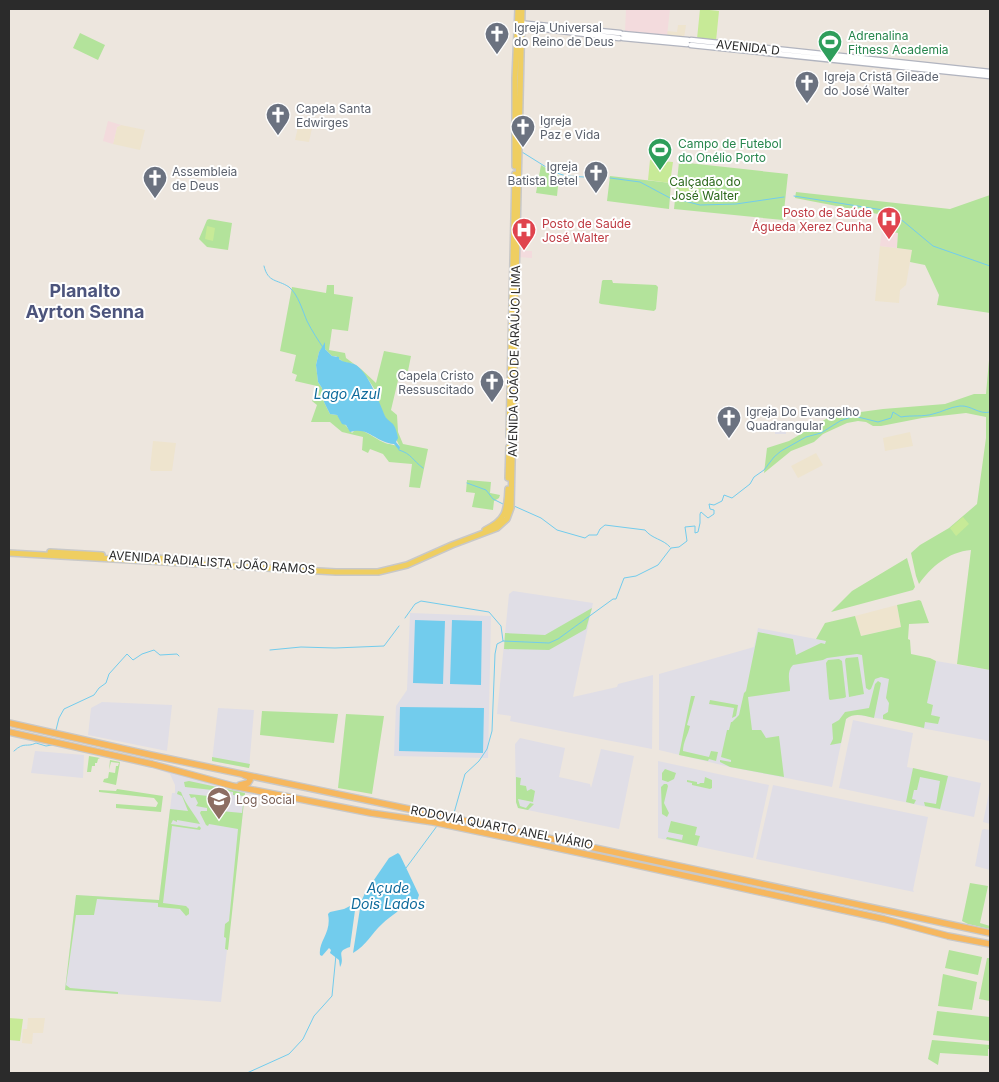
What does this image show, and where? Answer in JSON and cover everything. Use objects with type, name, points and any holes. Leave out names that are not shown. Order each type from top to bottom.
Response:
[{"type":"highway","name":"RODOVIA QUARTO ANEL VIÁRIO","points":[[9,723],[67,737],[621,853],[990,933]]},
{"type":"highway","name":"RODOVIA QUARTO ANEL VIÁRIO","points":[[9,732],[152,764],[233,786],[372,813],[433,822],[510,838],[884,918],[930,931],[990,944]]},
{"type":"highway","points":[[67,737],[67,745]]},
{"type":"highway","points":[[233,786],[245,784],[250,780],[249,777],[237,772]]},
{"type":"highway","points":[[270,793],[255,784],[256,780],[271,779]]},
{"type":"highway","points":[[510,838],[511,830]]},
{"type":"highway","points":[[619,861],[621,853]]},
{"type":"highway","points":[[707,881],[710,872]]},
{"type":"highway","points":[[732,878],[733,886]]},
{"type":"highway","points":[[930,931],[933,921]]},
{"type":"main road","name":"AVENIDA JOÃO DE ARAÚJO LIMA","points":[[495,527],[507,518],[511,508],[518,9]]},
{"type":"main road","name":"AVENIDA JOÃO DE ARAÚJO LIMA","points":[[519,24],[522,9]]},
{"type":"main road","name":"AVENIDA D","points":[[519,24],[990,74]]},
{"type":"main road","name":"AVENIDA RADIALISTA JOÃO RAMOS","points":[[9,552],[138,557],[344,570],[387,568],[415,561],[495,527]]},
{"type":"shaded area","points":[[626,9],[670,9],[667,36],[625,32]]},
{"type":"shaded area","points":[[678,25],[686,25],[684,38],[667,36],[667,31],[677,32]]},
{"type":"shaded area","points":[[108,121],[121,125],[117,127],[113,144],[103,141]]},
{"type":"shaded area","points":[[121,125],[145,130],[140,150],[113,144],[117,127]]},
{"type":"shaded area","points":[[298,127],[312,128],[309,142],[295,140]]},
{"type":"shaded area","name":"Posto de Saúde Águeda Xerez Cunha","points":[[882,230],[898,233],[897,248],[880,246]]},
{"type":"shaded area","name":"Posto de Saúde José Walter","points":[[519,243],[526,244],[526,251],[532,251],[532,258],[519,257]]},
{"type":"shaded area","points":[[880,246],[912,250],[906,285],[900,290],[899,303],[875,301]]},
{"type":"shaded area","points":[[769,425],[786,425],[786,434],[775,434],[775,429],[769,429]]},
{"type":"shaded area","points":[[910,432],[913,446],[885,451],[883,438]]},
{"type":"shaded area","points":[[153,441],[176,443],[172,471],[151,471]]},
{"type":"shaded area","points":[[816,453],[823,465],[798,478],[791,466]]},
{"type":"shaded area","points":[[513,591],[593,603],[573,697],[617,687],[618,684],[653,675],[652,749],[510,721],[511,716],[497,714],[509,594]]},
{"type":"shaded area","points":[[897,605],[901,627],[860,636],[855,616]]},
{"type":"shaded area","points":[[410,613],[491,616],[488,758],[394,756],[396,706],[407,690]]},
{"type":"shaded area","points":[[758,628],[900,655],[887,720],[854,714],[846,719],[832,787],[730,767],[659,750],[659,674],[754,647]]},
{"type":"shaded area","points":[[936,661],[990,670],[990,741],[921,728]]},
{"type":"shaded area","points":[[102,702],[172,705],[167,751],[88,735],[91,708]]},
{"type":"shaded area","points":[[218,708],[254,710],[249,768],[212,761]]},
{"type":"shaded area","points":[[853,720],[913,733],[907,767],[981,783],[974,817],[839,788]]},
{"type":"shaded area","points":[[520,738],[565,748],[559,777],[590,784],[591,788],[601,749],[634,756],[619,829],[518,808],[516,802],[515,744]]},
{"type":"shaded area","points":[[35,751],[84,755],[83,778],[31,773]]},
{"type":"shaded area","points":[[658,761],[769,785],[753,858],[658,838]]},
{"type":"shaded area","points":[[160,768],[303,803],[245,793],[221,1002],[65,990],[76,895],[159,900],[172,793],[175,793],[175,785],[170,774],[159,770]]},
{"type":"shaded area","points":[[773,785],[928,817],[914,892],[756,859]]},
{"type":"shaded area","points":[[990,788],[990,824],[983,822]]},
{"type":"shaded area","points":[[982,830],[990,830],[990,870],[975,866]]},
{"type":"shaded area","points":[[28,1018],[45,1018],[43,1033],[33,1033],[32,1044],[22,1043],[23,1029],[27,1029]]},
{"type":"green space","points":[[700,9],[719,11],[716,41],[697,39]]},
{"type":"green space","points":[[80,33],[105,45],[98,60],[73,48]]},
{"type":"green space","name":"Campo de Futebol do Onélio Porto","points":[[650,160],[673,162],[670,183],[648,180]]},
{"type":"green space","name":"Calçadão do José Walter","points":[[679,162],[788,174],[783,220],[674,209]]},
{"type":"green space","points":[[541,165],[559,176],[557,196],[536,193]]},
{"type":"green space","points":[[610,176],[671,183],[669,209],[607,201]]},
{"type":"green space","points":[[681,176],[700,178],[699,193],[680,191]]},
{"type":"green space","points":[[796,192],[950,209],[990,195],[990,313],[937,305],[939,295],[925,265],[910,262],[912,250],[897,248],[898,233],[882,230],[883,215],[795,198]]},
{"type":"green space","points":[[209,219],[232,223],[228,250],[207,247],[199,239]]},
{"type":"green space","points":[[207,226],[215,228],[213,241],[205,239]]},
{"type":"green space","points":[[603,280],[612,280],[613,283],[656,285],[658,287],[656,309],[654,311],[599,303]]},
{"type":"green space","points":[[327,285],[334,285],[334,294],[353,297],[348,331],[332,329],[329,350],[345,353],[346,358],[361,369],[376,383],[384,351],[411,356],[408,371],[400,372],[391,410],[397,415],[398,432],[403,444],[428,449],[420,488],[409,487],[412,464],[389,462],[383,454],[370,449],[368,453],[362,450],[363,437],[342,432],[330,422],[311,422],[317,405],[312,401],[317,386],[295,381],[297,375],[292,373],[296,355],[280,351],[292,287],[326,293]],"holes":[[[325,344],[325,349],[332,356],[336,356],[343,362],[354,364],[368,379],[375,390],[378,403],[400,447],[385,443],[360,430],[356,429],[352,433],[337,415],[330,414],[324,402],[322,388],[318,382],[316,365],[319,352]]]},
{"type":"green space","points":[[990,349],[990,670],[957,664],[971,550],[963,551],[941,561],[919,584],[911,553],[920,545],[949,528],[977,504],[986,438],[986,417],[966,413],[922,418],[881,426],[873,426],[866,422],[858,421],[847,423],[823,434],[814,442],[791,451],[764,473],[767,448],[789,441],[831,416],[883,409],[945,404],[974,394],[986,394]]},
{"type":"green space","points":[[467,480],[491,482],[490,493],[500,495],[494,501],[493,510],[472,507],[475,493],[466,492]]},
{"type":"green space","points":[[963,517],[969,524],[956,536],[950,528]]},
{"type":"green space","points":[[907,558],[915,587],[913,590],[831,612],[852,591]]},
{"type":"green space","points":[[919,600],[929,623],[909,624],[908,639],[910,640],[911,654],[936,661],[927,703],[933,705],[931,715],[940,717],[938,724],[925,722],[924,728],[883,719],[883,715],[888,712],[889,703],[886,698],[889,679],[881,677],[875,679],[869,690],[866,688],[862,655],[827,658],[793,665],[789,674],[790,691],[748,697],[752,730],[761,730],[766,738],[779,736],[784,777],[730,767],[720,762],[720,760],[731,762],[731,760],[721,757],[727,730],[729,730],[731,722],[739,715],[758,632],[793,639],[796,655],[821,643],[825,644],[826,641],[816,639],[825,623],[855,616],[861,636],[901,627],[897,605]]},
{"type":"green space","points":[[592,608],[586,629],[549,650],[504,649],[505,633],[545,635]]},
{"type":"green space","points":[[858,657],[864,694],[849,697],[845,660],[846,658]]},
{"type":"green space","points":[[839,659],[842,661],[846,697],[830,700],[826,663],[828,660]]},
{"type":"green space","points":[[878,681],[881,683],[874,718],[860,715],[849,717],[846,719],[841,743],[830,745],[833,739],[832,724],[839,720],[845,712],[869,708],[875,684]]},
{"type":"green space","points":[[691,696],[695,696],[687,725],[690,726],[683,751],[709,757],[711,751],[718,752],[716,761],[679,755]]},
{"type":"green space","points":[[710,700],[738,705],[736,716],[732,718],[734,708],[709,704]]},
{"type":"green space","points":[[262,711],[338,714],[334,743],[260,735]]},
{"type":"green space","points":[[346,714],[384,716],[372,794],[338,788]]},
{"type":"green space","points":[[89,756],[100,758],[95,763],[95,766],[92,766],[91,772],[87,772]]},
{"type":"green space","points":[[212,757],[250,764],[249,768],[212,761]]},
{"type":"green space","points":[[110,760],[120,762],[116,785],[103,782],[104,779],[108,778],[109,772],[115,773],[116,766],[119,763],[111,762],[109,770]]},
{"type":"green space","points":[[913,768],[948,776],[940,809],[925,806],[924,802],[936,804],[940,781],[920,777],[917,790],[914,790],[912,799],[916,800],[914,804],[906,802]]},
{"type":"green space","points":[[665,769],[676,773],[674,779],[668,782],[662,780],[662,773]]},
{"type":"green space","points":[[516,777],[521,778],[520,785],[526,786],[527,791],[531,789],[535,791],[533,802],[518,799],[520,806],[526,808],[530,803],[534,804],[528,810],[518,808],[516,802]]},
{"type":"green space","points":[[705,777],[712,780],[712,788],[692,785],[692,783],[687,782],[687,780],[697,782],[697,784],[704,783]]},
{"type":"green space","points":[[189,781],[245,793],[228,950],[225,949],[225,924],[229,921],[238,829],[206,825],[200,813],[201,811],[207,811],[207,808],[196,806],[198,803],[195,797],[191,798],[189,794],[218,797],[221,801],[221,811],[242,813],[244,796],[233,795],[233,792],[226,791],[225,797],[221,791],[185,787],[184,782]]},
{"type":"green space","points":[[664,784],[668,786],[664,803],[669,813],[667,817],[662,814],[661,787]]},
{"type":"green space","points":[[117,789],[163,796],[161,812],[116,808],[116,804],[156,807],[158,803],[154,798],[99,792],[99,790],[116,791]]},
{"type":"green space","points":[[178,791],[181,792],[200,824],[173,820],[171,824],[197,828],[199,826],[201,828],[200,830],[172,826],[163,903],[186,906],[189,909],[189,914],[186,916],[180,909],[158,907],[158,903],[97,899],[94,915],[76,915],[66,985],[70,988],[118,992],[118,994],[65,990],[76,895],[159,900],[170,809],[188,811],[182,796],[177,794]]},
{"type":"green space","points":[[671,821],[697,827],[695,835],[700,836],[697,846],[666,839],[667,837],[682,840],[683,835],[668,832]]},
{"type":"green space","points":[[970,883],[988,886],[980,923],[990,926],[990,929],[962,921]]},
{"type":"green space","points":[[949,950],[982,957],[978,975],[945,968]]},
{"type":"green space","points":[[987,958],[990,958],[990,1001],[979,999]]},
{"type":"green space","points":[[943,974],[977,982],[972,1010],[938,1006]]},
{"type":"green space","points":[[937,1011],[990,1017],[990,1041],[933,1035]]},
{"type":"green space","points":[[9,1018],[23,1019],[20,1041],[9,1040]]},
{"type":"green space","points":[[932,1040],[990,1045],[990,1049],[988,1049],[988,1056],[940,1053],[938,1065],[928,1059]]},
{"type":"water","name":"Lago Azul","points":[[325,342],[325,349],[332,356],[354,364],[364,373],[386,417],[395,427],[398,438],[396,442],[400,447],[399,450],[394,444],[387,443],[362,431],[350,432],[337,415],[330,414],[324,402],[322,388],[318,382],[316,365],[319,352]]},
{"type":"water","points":[[415,620],[445,621],[443,684],[413,683]]},
{"type":"water","points":[[452,620],[482,621],[481,685],[450,684]]},
{"type":"water","points":[[400,707],[484,708],[483,753],[399,751]]},
{"type":"water","name":"Açude Dois Lados","points":[[398,853],[419,895],[417,901],[407,899],[399,910],[382,924],[362,947],[353,953],[361,902],[365,893],[389,858]]},
{"type":"water","name":"Açude Dois Lados","points":[[356,903],[350,947],[341,953],[340,967],[339,960],[330,953],[331,950],[329,948],[322,956],[320,955],[321,945],[327,932],[328,914]]},
{"type":"waterway","points":[[522,152],[554,172],[566,176],[603,178]]},
{"type":"waterway","points":[[610,178],[640,182],[670,198]]},
{"type":"waterway","points":[[794,196],[883,210],[903,221],[933,246],[990,266]]},
{"type":"waterway","points":[[677,199],[700,205],[736,204],[784,197]]},
{"type":"waterway","points":[[264,266],[271,278],[289,287],[295,294],[309,325],[324,349]]},
{"type":"waterway","points":[[405,618],[415,604],[421,601],[489,612],[501,626],[503,641],[549,643],[558,639],[613,599],[616,599],[624,578],[636,576],[658,565],[671,548],[679,547],[687,541],[685,527],[695,526],[695,533],[698,532],[701,512],[708,518],[714,514],[714,510],[710,509],[709,504],[714,505],[722,501],[724,495],[732,498],[750,484],[754,477],[764,470],[781,451],[806,437],[821,433],[840,421],[854,416],[878,422],[891,418],[893,412],[901,417],[925,415],[960,406],[986,413],[990,412]]},
{"type":"waterway","points":[[399,450],[409,455],[423,468]]},
{"type":"waterway","points":[[467,483],[486,490],[493,499],[503,504]]},
{"type":"waterway","points":[[514,506],[541,518],[557,530],[585,538],[589,535],[597,535],[605,525],[645,530],[670,547]]},
{"type":"waterway","points":[[270,650],[301,647],[384,646],[399,626]]},
{"type":"waterway","points":[[452,814],[454,813],[465,774],[479,761],[487,749],[492,731],[495,654],[497,644],[503,641]]},
{"type":"waterway","points":[[56,730],[64,709],[94,695],[106,683],[109,674],[127,654],[133,660],[142,654],[154,650],[160,655],[177,654],[179,656]]},
{"type":"waterway","points":[[14,751],[23,745],[36,743],[46,746],[52,745]]},
{"type":"waterway","points":[[406,868],[437,826]]},
{"type":"waterway","points":[[247,1073],[289,1054],[303,1039],[314,1016],[332,996],[336,955]]},
{"type":"place","name":"Igreja Universal do Reino de Deus","points":[[497,55]]},
{"type":"place","name":"Adrenalina Fitness Academia","points":[[830,63]]},
{"type":"place","name":"Igreja Cristã Gileade do José Walter","points":[[807,104]]},
{"type":"place","name":"Capela Santa Edwirges","points":[[278,136]]},
{"type":"place","name":"Igreja Paz e Vida","points":[[523,148]]},
{"type":"place","name":"Campo de Futebol do Onélio Porto","points":[[660,171]]},
{"type":"place","name":"Igreja Batista Betel","points":[[596,194]]},
{"type":"place","name":"Assembleia de Deus","points":[[155,199]]},
{"type":"place","name":"Posto de Saúde Águeda Xerez Cunha","points":[[889,240]]},
{"type":"place","name":"Posto de Saúde José Walter","points":[[524,251]]},
{"type":"place","name":"Capela Cristo Ressuscitado","points":[[492,403]]},
{"type":"place","name":"Igreja Do Evangelho Quadrangular","points":[[729,439]]},
{"type":"place","name":"Log Social","points":[[219,820]]},
{"type":"district","name":"Planalto Ayrton Senna","points":[[85,300]]}]
